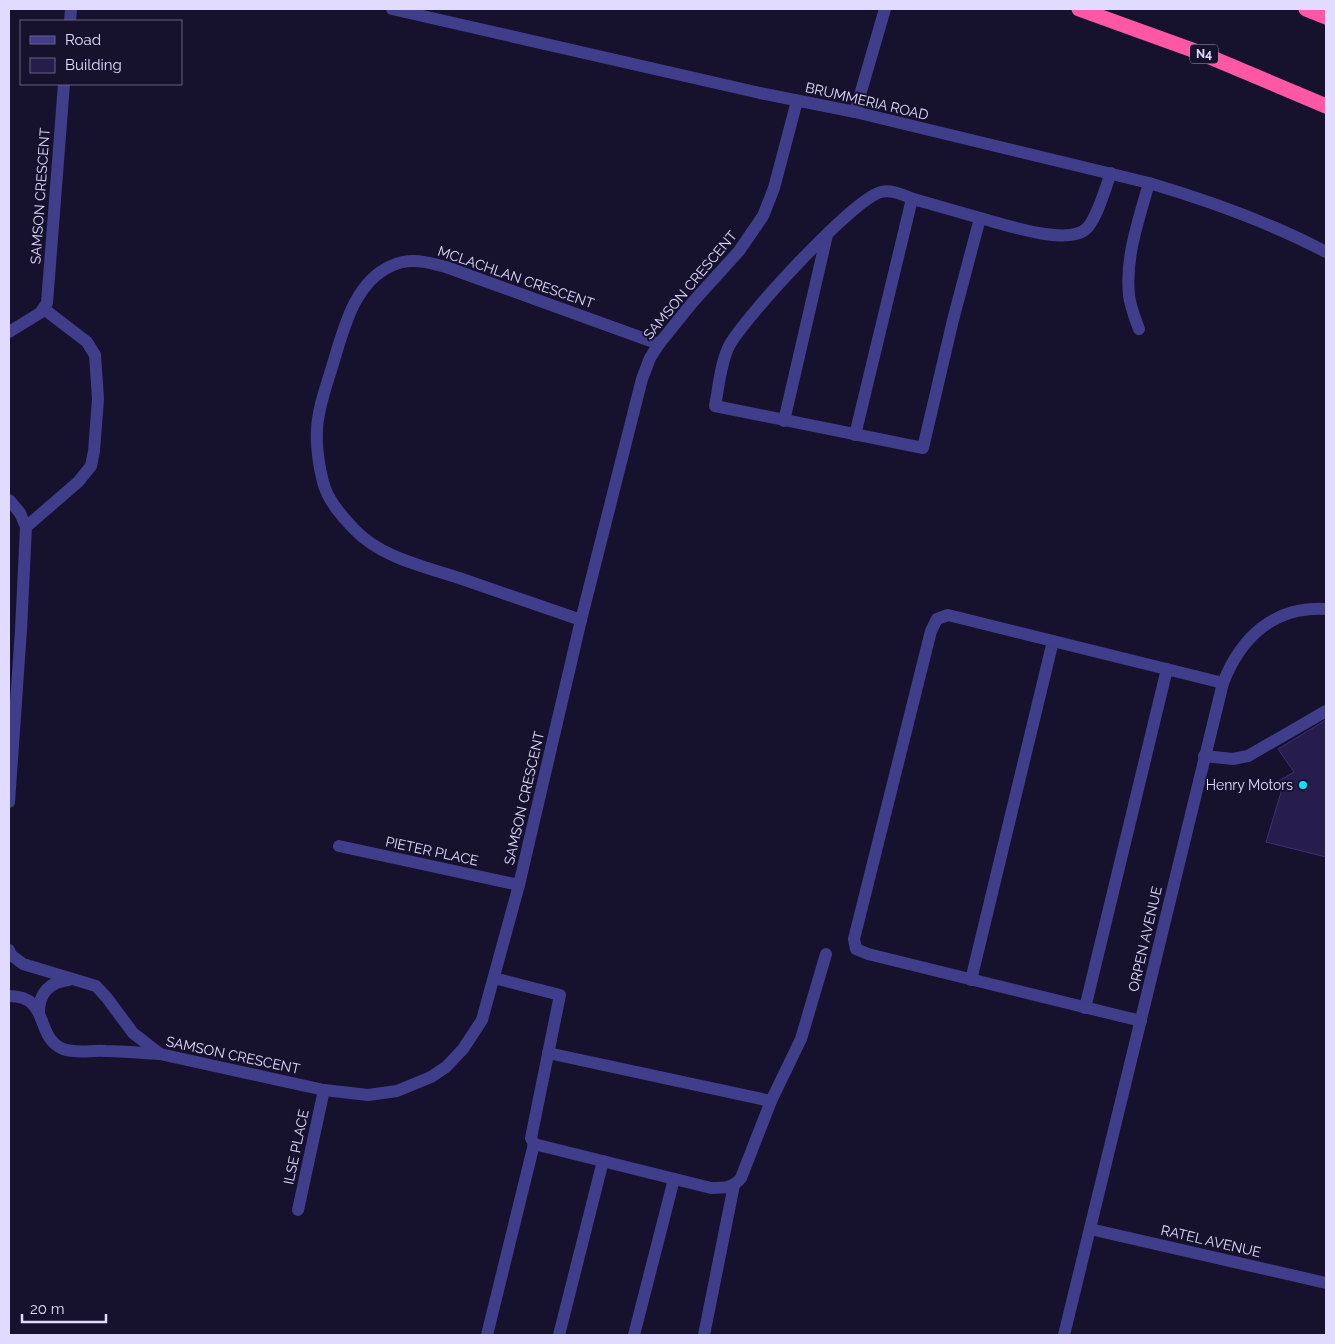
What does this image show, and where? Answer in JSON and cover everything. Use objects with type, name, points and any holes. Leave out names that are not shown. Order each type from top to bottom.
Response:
[{"type":"highway","name":"N4","points":[[1079,9],[1198,52],[1326,106]]},
{"type":"highway","points":[[1306,9],[1326,17]]},
{"type":"street","name":"BRUMMERIA ROAD","points":[[392,9],[797,101],[855,112],[1149,183],[1246,214],[1295,235],[1326,252]]},
{"type":"street","points":[[855,112],[885,9]]},
{"type":"street","name":"SAMSON CRESCENT","points":[[44,309],[50,271],[64,85]]},
{"type":"street","name":"SAMSON CRESCENT","points":[[40,1012],[47,1034],[54,1044],[72,1051],[104,1050],[136,1054],[160,1054],[324,1090],[368,1095],[405,1089],[431,1077],[456,1058],[482,1020],[494,978],[519,885],[581,620],[642,379],[650,358],[659,344],[692,302],[739,251],[758,224],[774,188],[797,101]]},
{"type":"street","points":[[980,218],[953,320],[923,448],[715,406],[723,363],[729,346],[755,310],[827,235],[854,210],[881,192],[898,193],[912,199],[980,218],[1062,237],[1080,234],[1091,223],[1111,174]]},
{"type":"street","points":[[1139,329],[1129,296],[1130,266],[1133,242],[1149,183]]},
{"type":"street","points":[[855,434],[912,199]]},
{"type":"street","points":[[784,421],[827,235]]},
{"type":"street","name":"MCLACHLAN CRESCENT","points":[[581,620],[396,557],[366,540],[334,506],[327,495],[323,482],[317,430],[324,391],[348,316],[360,295],[372,278],[383,270],[392,265],[409,261],[421,261],[446,267],[659,344]]},
{"type":"street","points":[[9,332],[24,324],[44,309],[87,342],[95,355],[98,399],[91,466],[78,482],[26,527]]},
{"type":"street","points":[[9,500],[20,514],[26,527],[9,802]]},
{"type":"street","name":"ORPEN AVENUE","points":[[1064,1335],[1223,683],[1232,662],[1244,645],[1261,627],[1275,618],[1290,612],[1305,609],[1326,609]]},
{"type":"street","points":[[1141,1022],[868,954],[856,950],[854,939],[928,641],[937,619],[948,615],[1223,683]]},
{"type":"street","points":[[971,980],[1053,641]]},
{"type":"street","points":[[1085,1008],[1167,669]]},
{"type":"street","points":[[1204,756],[1233,759],[1248,756],[1326,711]]},
{"type":"street","name":"PIETER PLACE","points":[[339,846],[519,885]]},
{"type":"street","points":[[9,950],[23,964],[96,986],[133,1034],[160,1054]]},
{"type":"street","points":[[534,1144],[711,1188],[724,1188],[734,1185],[741,1178],[771,1101],[801,1039],[826,954]]},
{"type":"street","points":[[487,1335],[534,1144],[531,1138],[560,995],[494,978]]},
{"type":"street","points":[[40,1012],[41,999],[45,989],[59,981],[72,980]]},
{"type":"street","points":[[9,996],[23,999],[40,1012]]},
{"type":"street","points":[[548,1053],[771,1101]]},
{"type":"street","name":"ILSE PLACE","points":[[298,1210],[324,1090]]},
{"type":"street","points":[[558,1335],[603,1162]]},
{"type":"street","points":[[634,1335],[674,1179]]},
{"type":"street","points":[[704,1335],[734,1185]]},
{"type":"street","name":"RATEL AVENUE","points":[[1090,1229],[1326,1283]]},
{"type":"building","name":"Henry Motors","points":[[1326,720],[1326,857],[1266,842],[1282,789],[1277,782],[1294,772],[1278,749]]},
{"type":"place","name":"Henry Motors","points":[[1303,785]]}]
